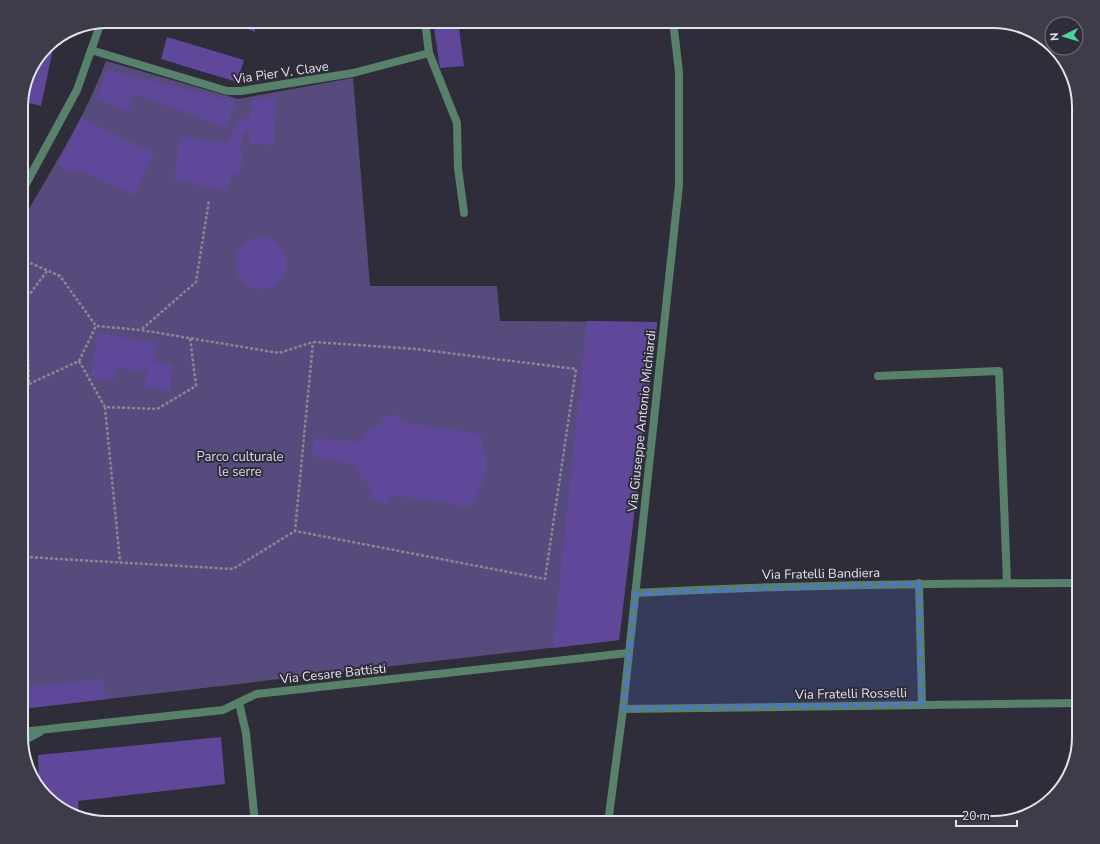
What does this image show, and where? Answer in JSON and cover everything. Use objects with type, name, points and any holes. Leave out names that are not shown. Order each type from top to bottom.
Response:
[{"type":"street","points":[[426,28],[429,53],[457,123],[458,168],[464,213]]},
{"type":"street","name":"Via Giuseppe Antonio Michiardi","points":[[609,816],[623,709],[679,185],[678,72],[674,28]]},
{"type":"street","points":[[28,180],[77,90],[99,29]]},
{"type":"street","name":"Via Pier V. Clave","points":[[91,50],[227,91],[241,91],[352,74],[429,53]]},
{"type":"street","points":[[878,376],[1000,371],[1008,583]]},
{"type":"street","points":[[919,583],[922,704]]},
{"type":"street","name":"Via Fratelli Bandiera","points":[[635,593],[720,588],[919,583],[1072,583]]},
{"type":"street","name":"Via Cesare Battisti","points":[[28,731],[222,710],[256,694],[628,653]]},
{"type":"street","points":[[239,703],[246,733],[254,816]]},
{"type":"street","name":"Via Fratelli Rosselli","points":[[623,709],[1072,703]]},
{"type":"street","name":"Via Cesare Battisti","points":[[28,738],[45,730]]},
{"type":"path","points":[[141,330],[196,282],[209,200]]},
{"type":"path","points":[[28,262],[60,276],[96,326],[141,330],[279,352],[313,342],[416,349],[576,369],[545,579],[295,531],[233,569],[28,557]]},
{"type":"path","points":[[28,296],[47,271]]},
{"type":"path","points":[[28,356],[29,384],[79,361],[96,326]]},
{"type":"path","points":[[105,407],[157,409],[196,386],[190,337]]},
{"type":"path","points":[[295,531],[313,342]]},
{"type":"path","points":[[79,361],[105,407],[120,562]]},
{"type":"highlighted area","points":[[919,583],[922,704],[623,709],[635,593]]},
{"type":"green space","name":"Parco culturale le serre","points":[[106,61],[238,99],[353,78],[370,286],[497,286],[500,321],[657,322],[619,640],[28,708],[28,211],[78,123],[98,82]]},
{"type":"building","points":[[245,28],[255,28],[255,32]]},
{"type":"building","points":[[434,28],[459,28],[464,66],[440,68]]},
{"type":"building","points":[[167,37],[244,60],[237,82],[161,59]]},
{"type":"building","points":[[53,49],[41,106],[28,103],[31,86],[41,63]]},
{"type":"building","points":[[107,70],[236,101],[226,128],[133,93],[128,112],[96,98]]},
{"type":"building","points":[[277,95],[273,145],[250,144],[249,131],[244,131],[239,149],[243,150],[240,175],[232,174],[227,191],[174,180],[180,137],[229,143],[237,119],[250,119],[252,101]]},
{"type":"building","points":[[81,118],[154,153],[134,195],[82,171],[73,173],[58,164]]},
{"type":"building","points":[[261,237],[271,239],[279,245],[285,253],[287,263],[285,273],[279,281],[271,287],[261,289],[251,287],[243,281],[237,273],[235,263],[237,253],[243,245],[251,239]]},
{"type":"building","points":[[587,321],[657,322],[619,640],[553,648]]},
{"type":"building","points":[[98,333],[157,343],[154,362],[173,365],[169,391],[145,387],[147,372],[116,367],[114,380],[91,376]]},
{"type":"building","points":[[399,414],[401,422],[480,434],[487,462],[483,481],[471,507],[393,495],[387,505],[368,496],[371,487],[362,479],[357,465],[312,456],[314,438],[360,442],[367,430],[381,425],[380,417]]},
{"type":"building","points":[[103,679],[106,699],[28,708],[28,687]]},
{"type":"building","points":[[221,737],[225,784],[78,801],[79,811],[59,800],[41,781],[39,777],[38,755]]}]
